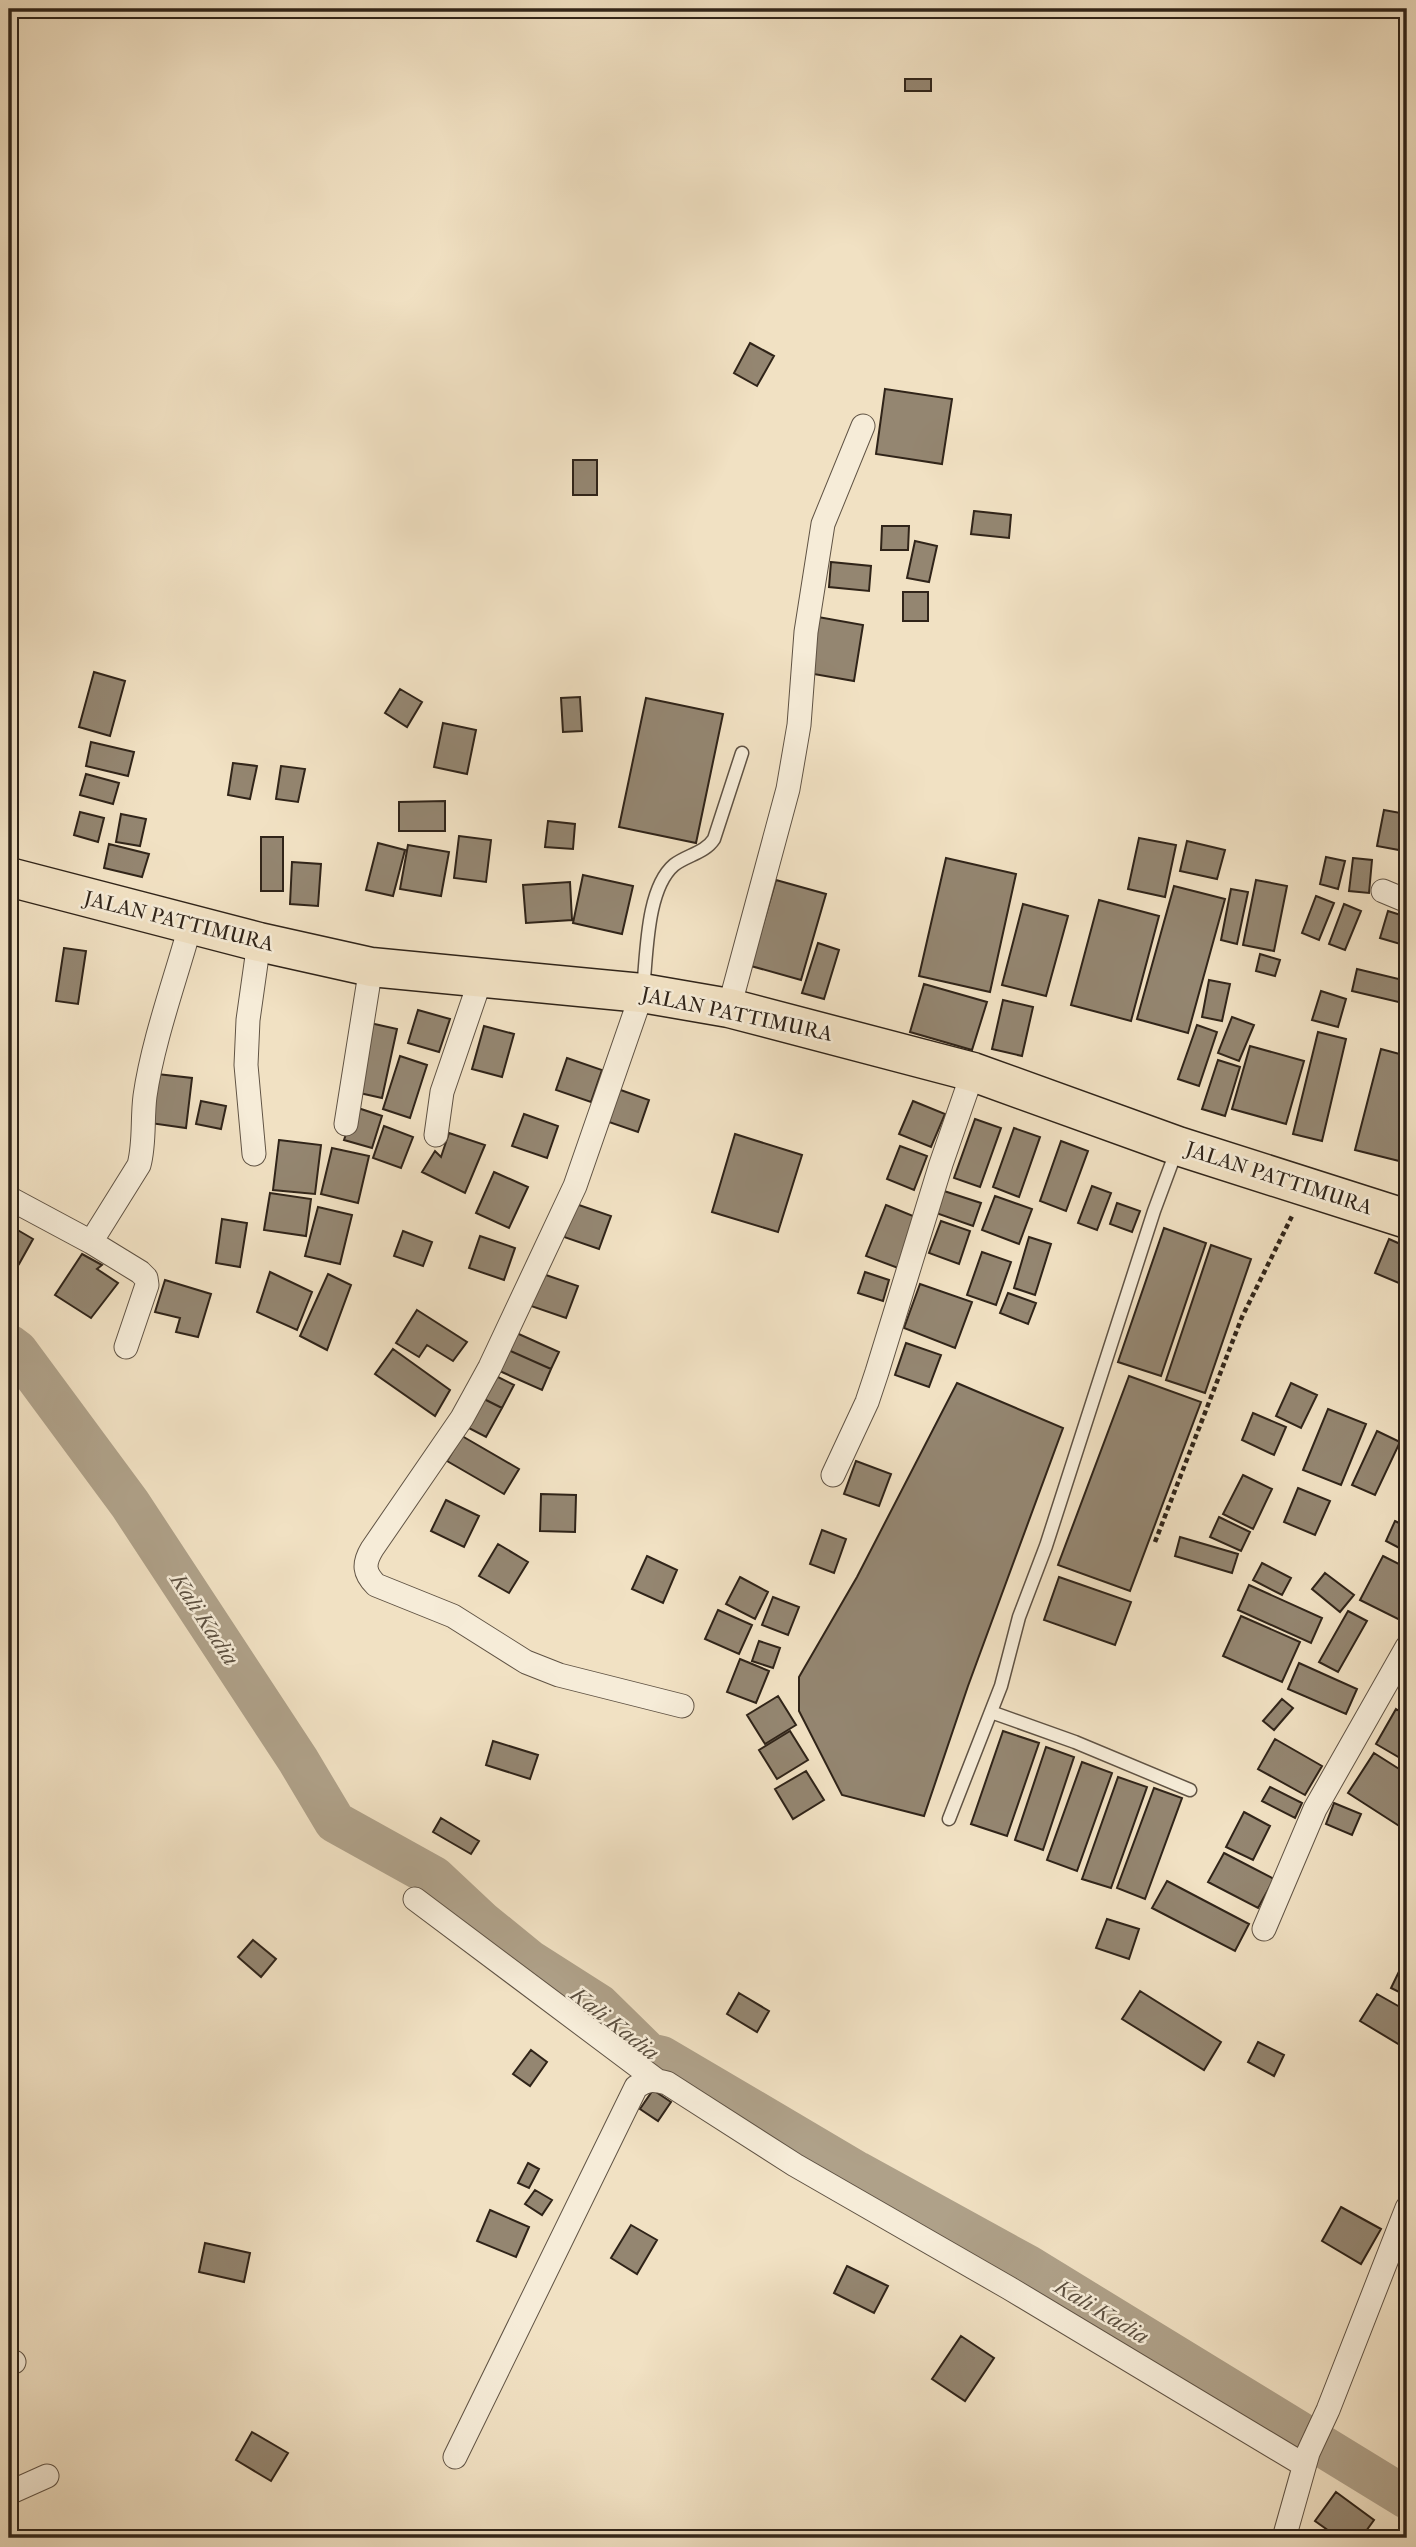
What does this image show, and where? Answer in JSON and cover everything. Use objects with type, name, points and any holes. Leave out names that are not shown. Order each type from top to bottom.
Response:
[{"type":"highway","name":"JALAN PATTIMURA","points":[[9,877],[258,942],[371,967],[642,993],[729,1009],[973,1072],[1178,1146],[1406,1215]]},
{"type":"street","points":[[729,1009],[788,789],[799,725],[806,632],[824,524],[863,426]]},
{"type":"street","points":[[1383,891],[1407,901]]},
{"type":"street","points":[[91,1242],[139,1166],[145,1097],[151,1065],[191,923]]},
{"type":"street","points":[[254,1154],[246,1065],[248,1020],[258,942]]},
{"type":"street","points":[[346,1124],[371,967]]},
{"type":"street","points":[[436,1135],[442,1092],[481,978]]},
{"type":"street","points":[[642,993],[575,1186],[490,1367],[462,1418],[372,1549],[365,1566],[367,1576],[376,1585],[453,1616],[526,1662],[559,1675],[682,1706]]},
{"type":"street","points":[[833,1475],[867,1402],[937,1177],[973,1072]]},
{"type":"street","points":[[9,1198],[91,1242],[141,1272],[146,1278],[147,1285],[126,1347]]},
{"type":"street","points":[[1264,1929],[1315,1809],[1407,1647]]},
{"type":"street","points":[[415,1899],[654,2079]]},
{"type":"street","points":[[455,2457],[636,2087],[648,2079],[654,2079],[667,2082],[795,2165],[1306,2459]]},
{"type":"street","points":[[1284,2538],[1306,2459],[1328,2410],[1407,2208]]},
{"type":"street","points":[[9,2493],[47,2476]]},
{"type":"lane","points":[[642,993],[652,910],[659,887],[674,866],[710,846],[741,753]]},
{"type":"lane","points":[[949,1819],[1000,1686],[1019,1617],[1046,1546],[1142,1247],[1178,1146]]},
{"type":"lane","points":[[991,1712],[1076,1742],[1190,1790]]},
{"type":"path","points":[[1155,1542],[1242,1317],[1307,1186]]},
{"type":"building","points":[[905,79],[931,79],[931,91],[905,91]]},
{"type":"building","points":[[750,343],[774,356],[757,386],[734,373]]},
{"type":"building","points":[[885,389],[952,399],[942,464],[876,454]]},
{"type":"building","points":[[573,460],[597,460],[597,495],[573,495]]},
{"type":"building","points":[[974,511],[1011,515],[1009,538],[971,534]]},
{"type":"building","points":[[882,526],[909,526],[908,550],[881,550]]},
{"type":"building","points":[[915,541],[937,546],[929,582],[907,578]]},
{"type":"building","points":[[831,562],[871,566],[869,591],[829,587]]},
{"type":"building","points":[[903,592],[928,592],[928,621],[903,621]]},
{"type":"building","points":[[818,617],[863,625],[854,681],[808,673]]},
{"type":"building","points":[[94,672],[125,681],[110,736],[79,727]]},
{"type":"building","points":[[400,689],[422,702],[407,727],[385,713]]},
{"type":"building","points":[[580,697],[582,731],[563,732],[561,698]]},
{"type":"building","points":[[646,698],[723,714],[696,843],[619,827]]},
{"type":"building","points":[[443,723],[476,730],[467,774],[434,767]]},
{"type":"building","points":[[91,742],[134,752],[128,776],[86,766]]},
{"type":"building","points":[[233,763],[257,766],[250,799],[228,795]]},
{"type":"building","points":[[281,766],[305,769],[298,802],[276,799]]},
{"type":"building","points":[[86,774],[119,783],[113,804],[80,795]]},
{"type":"building","points":[[445,801],[445,831],[399,831],[399,802]]},
{"type":"building","points":[[1384,810],[1406,814],[1399,850],[1377,846]]},
{"type":"building","points":[[80,812],[104,818],[98,842],[74,835]]},
{"type":"building","points":[[121,814],[146,819],[140,846],[116,842]]},
{"type":"building","points":[[548,821],[575,824],[573,849],[545,847]]},
{"type":"building","points":[[459,836],[491,840],[486,882],[454,878]]},
{"type":"building","points":[[261,837],[283,837],[283,891],[261,891]]},
{"type":"building","points":[[1139,838],[1176,845],[1165,897],[1128,889]]},
{"type":"building","points":[[1187,841],[1225,850],[1217,879],[1180,871]]},
{"type":"building","points":[[378,843],[405,850],[393,896],[366,890]]},
{"type":"building","points":[[109,844],[149,854],[142,877],[104,868]]},
{"type":"building","points":[[408,845],[449,852],[441,896],[400,889]]},
{"type":"building","points":[[1326,857],[1345,861],[1338,889],[1320,884]]},
{"type":"building","points":[[946,858],[1016,874],[990,992],[919,976]]},
{"type":"building","points":[[1353,858],[1372,860],[1369,893],[1349,891]]},
{"type":"building","points":[[292,862],[321,864],[318,906],[290,904]]},
{"type":"building","points":[[583,875],[633,886],[622,934],[573,923]]},
{"type":"building","points":[[776,880],[826,894],[801,980],[751,966]]},
{"type":"building","points":[[1256,880],[1287,886],[1274,951],[1243,945]]},
{"type":"building","points":[[570,882],[572,920],[526,923],[523,885]]},
{"type":"building","points":[[1174,886],[1225,899],[1188,1033],[1137,1019]]},
{"type":"building","points":[[1231,889],[1248,892],[1237,944],[1221,940]]},
{"type":"building","points":[[1316,896],[1334,903],[1319,940],[1302,933]]},
{"type":"building","points":[[1099,900],[1159,916],[1131,1021],[1071,1005]]},
{"type":"building","points":[[1023,904],[1068,916],[1046,996],[1002,985]]},
{"type":"building","points":[[1344,904],[1361,911],[1345,950],[1329,944]]},
{"type":"building","points":[[1388,911],[1407,917],[1407,946],[1380,938]]},
{"type":"building","points":[[818,943],[839,950],[824,999],[802,993]]},
{"type":"building","points":[[64,948],[86,951],[78,1004],[56,1001]]},
{"type":"building","points":[[1260,954],[1280,960],[1275,976],[1256,971]]},
{"type":"building","points":[[1357,969],[1407,981],[1407,1004],[1352,991]]},
{"type":"building","points":[[1209,980],[1230,984],[1222,1021],[1202,1017]]},
{"type":"building","points":[[924,984],[987,1002],[972,1050],[910,1032]]},
{"type":"building","points":[[1321,991],[1346,999],[1338,1027],[1312,1020]]},
{"type":"building","points":[[1003,1000],[1033,1007],[1022,1056],[992,1049]]},
{"type":"building","points":[[418,1010],[450,1019],[439,1052],[408,1043]]},
{"type":"building","points":[[1232,1017],[1254,1025],[1239,1061],[1218,1053]]},
{"type":"building","points":[[370,1023],[397,1029],[382,1098],[355,1092]]},
{"type":"building","points":[[1197,1025],[1217,1032],[1199,1086],[1178,1079]]},
{"type":"building","points":[[484,1026],[514,1034],[502,1077],[472,1069]]},
{"type":"building","points":[[1318,1032],[1346,1039],[1322,1141],[1293,1134]]},
{"type":"building","points":[[1250,1046],[1304,1061],[1286,1124],[1232,1109]]},
{"type":"building","points":[[1381,1049],[1407,1056],[1407,1126],[1399,1161],[1355,1150]]},
{"type":"building","points":[[400,1056],[427,1065],[410,1118],[383,1109]]},
{"type":"building","points":[[567,1058],[602,1070],[591,1102],[556,1090]]},
{"type":"building","points":[[1218,1060],[1240,1067],[1225,1116],[1202,1109]]},
{"type":"building","points":[[157,1074],[192,1078],[186,1128],[150,1123]]},
{"type":"building","points":[[615,1088],[649,1100],[638,1132],[603,1120]]},
{"type":"building","points":[[201,1101],[226,1106],[221,1129],[196,1124]]},
{"type":"building","points":[[913,1101],[945,1114],[931,1147],[899,1134]]},
{"type":"building","points":[[355,1107],[382,1116],[372,1148],[344,1140]]},
{"type":"building","points":[[524,1114],[558,1126],[547,1158],[512,1146]]},
{"type":"building","points":[[975,1119],[1001,1128],[980,1187],[954,1178]]},
{"type":"building","points":[[384,1126],[413,1137],[401,1168],[373,1158]]},
{"type":"building","points":[[1014,1128],[1040,1137],[1019,1197],[993,1187]]},
{"type":"building","points":[[449,1133],[485,1145],[465,1193],[422,1172],[435,1151],[441,1157]]},
{"type":"building","points":[[735,1134],[802,1155],[778,1232],[712,1212]]},
{"type":"building","points":[[279,1140],[321,1145],[315,1194],[273,1190]]},
{"type":"building","points":[[1061,1141],[1088,1151],[1066,1211],[1040,1201]]},
{"type":"building","points":[[900,1146],[927,1156],[914,1190],[887,1179]]},
{"type":"building","points":[[332,1148],[369,1156],[358,1203],[321,1194]]},
{"type":"building","points":[[494,1172],[528,1187],[509,1228],[476,1213]]},
{"type":"building","points":[[1092,1186],[1111,1193],[1097,1230],[1078,1223]]},
{"type":"building","points":[[944,1191],[981,1203],[973,1226],[936,1213]]},
{"type":"building","points":[[270,1193],[311,1199],[306,1236],[264,1230]]},
{"type":"building","points":[[995,1196],[1032,1209],[1019,1244],[982,1230]]},
{"type":"building","points":[[1117,1203],[1140,1211],[1132,1232],[1110,1224]]},
{"type":"building","points":[[576,1204],[611,1216],[599,1249],[564,1237]]},
{"type":"building","points":[[886,1205],[918,1218],[898,1268],[866,1256]]},
{"type":"building","points":[[318,1207],[352,1215],[340,1264],[305,1256]]},
{"type":"building","points":[[222,1219],[247,1223],[240,1267],[216,1263]]},
{"type":"building","points":[[941,1221],[970,1231],[959,1264],[929,1253]]},
{"type":"building","points":[[9,1225],[33,1239],[19,1264],[9,1258]]},
{"type":"building","points":[[1164,1228],[1206,1243],[1161,1376],[1118,1362]]},
{"type":"building","points":[[403,1231],[432,1242],[423,1266],[394,1256]]},
{"type":"building","points":[[480,1236],[515,1248],[504,1280],[469,1268]]},
{"type":"building","points":[[1029,1237],[1051,1244],[1035,1295],[1014,1288]]},
{"type":"building","points":[[1389,1239],[1407,1247],[1406,1286],[1375,1273]]},
{"type":"building","points":[[1211,1245],[1251,1259],[1205,1393],[1166,1380]]},
{"type":"building","points":[[982,1252],[1011,1262],[996,1305],[967,1295]]},
{"type":"building","points":[[82,1254],[102,1265],[97,1269],[118,1283],[91,1318],[55,1295]]},
{"type":"building","points":[[270,1272],[312,1292],[297,1330],[257,1312]]},
{"type":"building","points":[[865,1272],[889,1280],[883,1301],[858,1293]]},
{"type":"building","points":[[328,1274],[351,1285],[327,1350],[300,1336]]},
{"type":"building","points":[[543,1274],[578,1286],[566,1318],[531,1306]]},
{"type":"building","points":[[165,1280],[211,1294],[198,1337],[176,1332],[180,1318],[155,1312]]},
{"type":"building","points":[[920,1284],[972,1302],[955,1348],[904,1328]]},
{"type":"building","points":[[1008,1293],[1036,1303],[1028,1324],[1000,1313]]},
{"type":"building","points":[[417,1310],[467,1342],[453,1361],[427,1345],[419,1357],[396,1343]]},
{"type":"building","points":[[512,1331],[559,1352],[551,1369],[504,1348]]},
{"type":"building","points":[[906,1343],[941,1355],[929,1387],[895,1375]]},
{"type":"building","points":[[504,1348],[551,1369],[542,1390],[495,1369]]},
{"type":"building","points":[[393,1349],[450,1390],[435,1416],[375,1374]]},
{"type":"building","points":[[492,1374],[514,1385],[502,1408],[480,1397]]},
{"type":"building","points":[[1129,1376],[1201,1402],[1130,1591],[1058,1565]]},
{"type":"building","points":[[957,1383],[1063,1428],[968,1686],[924,1816],[842,1795],[799,1711],[799,1677],[857,1577]]},
{"type":"building","points":[[1291,1383],[1317,1395],[1301,1428],[1276,1416]]},
{"type":"building","points":[[480,1397],[502,1408],[486,1437],[465,1426]]},
{"type":"building","points":[[1328,1409],[1366,1424],[1341,1485],[1303,1470]]},
{"type":"building","points":[[1253,1413],[1286,1427],[1274,1455],[1242,1440]]},
{"type":"building","points":[[1377,1431],[1400,1442],[1375,1495],[1352,1485]]},
{"type":"building","points":[[462,1436],[519,1469],[504,1494],[447,1461]]},
{"type":"building","points":[[856,1461],[891,1474],[879,1506],[844,1494]]},
{"type":"building","points":[[1243,1475],[1272,1489],[1253,1529],[1223,1514]]},
{"type":"building","points":[[1298,1488],[1330,1501],[1315,1535],[1284,1522]]},
{"type":"building","points":[[541,1494],[576,1495],[575,1532],[540,1531]]},
{"type":"building","points":[[446,1500],[479,1516],[464,1547],[431,1531]]},
{"type":"building","points":[[1219,1517],[1250,1532],[1241,1551],[1210,1537]]},
{"type":"building","points":[[1395,1521],[1407,1527],[1407,1552],[1386,1541]]},
{"type":"building","points":[[822,1530],[846,1539],[834,1573],[810,1564]]},
{"type":"building","points":[[1180,1537],[1238,1554],[1232,1573],[1175,1556]]},
{"type":"building","points":[[498,1544],[528,1562],[509,1593],[479,1576]]},
{"type":"building","points":[[647,1556],[677,1570],[663,1603],[632,1589]]},
{"type":"building","points":[[1383,1556],[1407,1568],[1407,1616],[1404,1622],[1360,1600]]},
{"type":"building","points":[[1262,1563],[1291,1578],[1282,1595],[1253,1580]]},
{"type":"building","points":[[1325,1573],[1354,1595],[1340,1612],[1312,1589]]},
{"type":"building","points":[[740,1577],[768,1592],[755,1619],[726,1604]]},
{"type":"building","points":[[1059,1577],[1131,1602],[1115,1645],[1044,1620]]},
{"type":"building","points":[[1249,1585],[1322,1618],[1311,1643],[1238,1610]]},
{"type":"building","points":[[773,1597],[799,1607],[788,1635],[762,1625]]},
{"type":"building","points":[[718,1610],[752,1625],[739,1654],[705,1639]]},
{"type":"building","points":[[1348,1611],[1367,1621],[1338,1672],[1319,1662]]},
{"type":"building","points":[[1241,1616],[1300,1642],[1282,1682],[1223,1656]]},
{"type":"building","points":[[759,1641],[780,1648],[773,1668],[752,1661]]},
{"type":"building","points":[[740,1659],[769,1671],[756,1703],[727,1692]]},
{"type":"building","points":[[1299,1663],[1357,1689],[1346,1714],[1288,1689]]},
{"type":"building","points":[[778,1696],[796,1725],[765,1744],[747,1715]]},
{"type":"building","points":[[1282,1699],[1293,1708],[1274,1730],[1263,1721]]},
{"type":"building","points":[[1396,1709],[1407,1716],[1407,1762],[1376,1744]]},
{"type":"building","points":[[790,1731],[808,1760],[777,1779],[759,1750]]},
{"type":"building","points":[[1003,1731],[1039,1743],[1007,1836],[971,1824]]},
{"type":"building","points":[[1275,1739],[1322,1766],[1305,1795],[1258,1769]]},
{"type":"building","points":[[493,1741],[538,1755],[530,1779],[486,1765]]},
{"type":"building","points":[[1046,1747],[1074,1757],[1043,1850],[1015,1840]]},
{"type":"building","points":[[1374,1753],[1407,1774],[1407,1831],[1348,1793]]},
{"type":"building","points":[[1082,1762],[1112,1773],[1077,1871],[1047,1860]]},
{"type":"building","points":[[806,1771],[824,1800],[793,1819],[775,1789]]},
{"type":"building","points":[[1118,1777],[1147,1787],[1111,1888],[1082,1879]]},
{"type":"building","points":[[1270,1787],[1302,1803],[1295,1818],[1262,1801]]},
{"type":"building","points":[[1154,1788],[1182,1798],[1145,1899],[1117,1888]]},
{"type":"building","points":[[1334,1803],[1361,1814],[1352,1835],[1326,1824]]},
{"type":"building","points":[[1244,1812],[1270,1826],[1253,1860],[1226,1847]]},
{"type":"building","points":[[441,1818],[479,1841],[471,1854],[433,1832]]},
{"type":"building","points":[[1224,1853],[1274,1879],[1258,1908],[1208,1882]]},
{"type":"building","points":[[1167,1881],[1249,1924],[1235,1951],[1152,1908]]},
{"type":"building","points":[[1107,1919],[1139,1929],[1129,1959],[1096,1948]]},
{"type":"building","points":[[253,1940],[276,1959],[261,1977],[238,1957]]},
{"type":"building","points":[[1407,1955],[1407,1996],[1391,1988]]},
{"type":"building","points":[[1140,1991],[1221,2042],[1204,2070],[1122,2019]]},
{"type":"building","points":[[739,1993],[769,2011],[757,2032],[727,2014]]},
{"type":"building","points":[[1377,1994],[1407,2011],[1405,2048],[1360,2021]]},
{"type":"building","points":[[1258,2042],[1284,2055],[1274,2076],[1248,2062]]},
{"type":"building","points":[[531,2050],[547,2062],[530,2086],[513,2074]]},
{"type":"building","points":[[653,2090],[671,2102],[658,2121],[640,2109]]},
{"type":"building","points":[[528,2163],[539,2169],[529,2188],[518,2183]]},
{"type":"building","points":[[535,2190],[552,2200],[542,2215],[525,2204]]},
{"type":"building","points":[[1341,2207],[1381,2229],[1361,2264],[1322,2241]]},
{"type":"building","points":[[490,2210],[529,2227],[516,2257],[477,2241]]},
{"type":"building","points":[[631,2225],[657,2240],[637,2274],[611,2258]]},
{"type":"building","points":[[205,2243],[250,2253],[244,2282],[199,2272]]},
{"type":"building","points":[[847,2266],[888,2286],[874,2313],[834,2293]]},
{"type":"building","points":[[961,2336],[994,2358],[965,2401],[932,2379]]},
{"type":"building","points":[[252,2432],[288,2453],[271,2481],[236,2460]]},
{"type":"building","points":[[1336,2492],[1374,2520],[1361,2538],[1339,2538],[1315,2521]]},
{"type":"waterway","name":"Kali Kadia","points":[[9,1345],[17,1351],[130,1504],[298,1760],[335,1822],[434,1877],[482,1922],[530,1961],[599,2005],[649,2054],[662,2057],[857,2172],[1028,2266],[1407,2498]]}]
